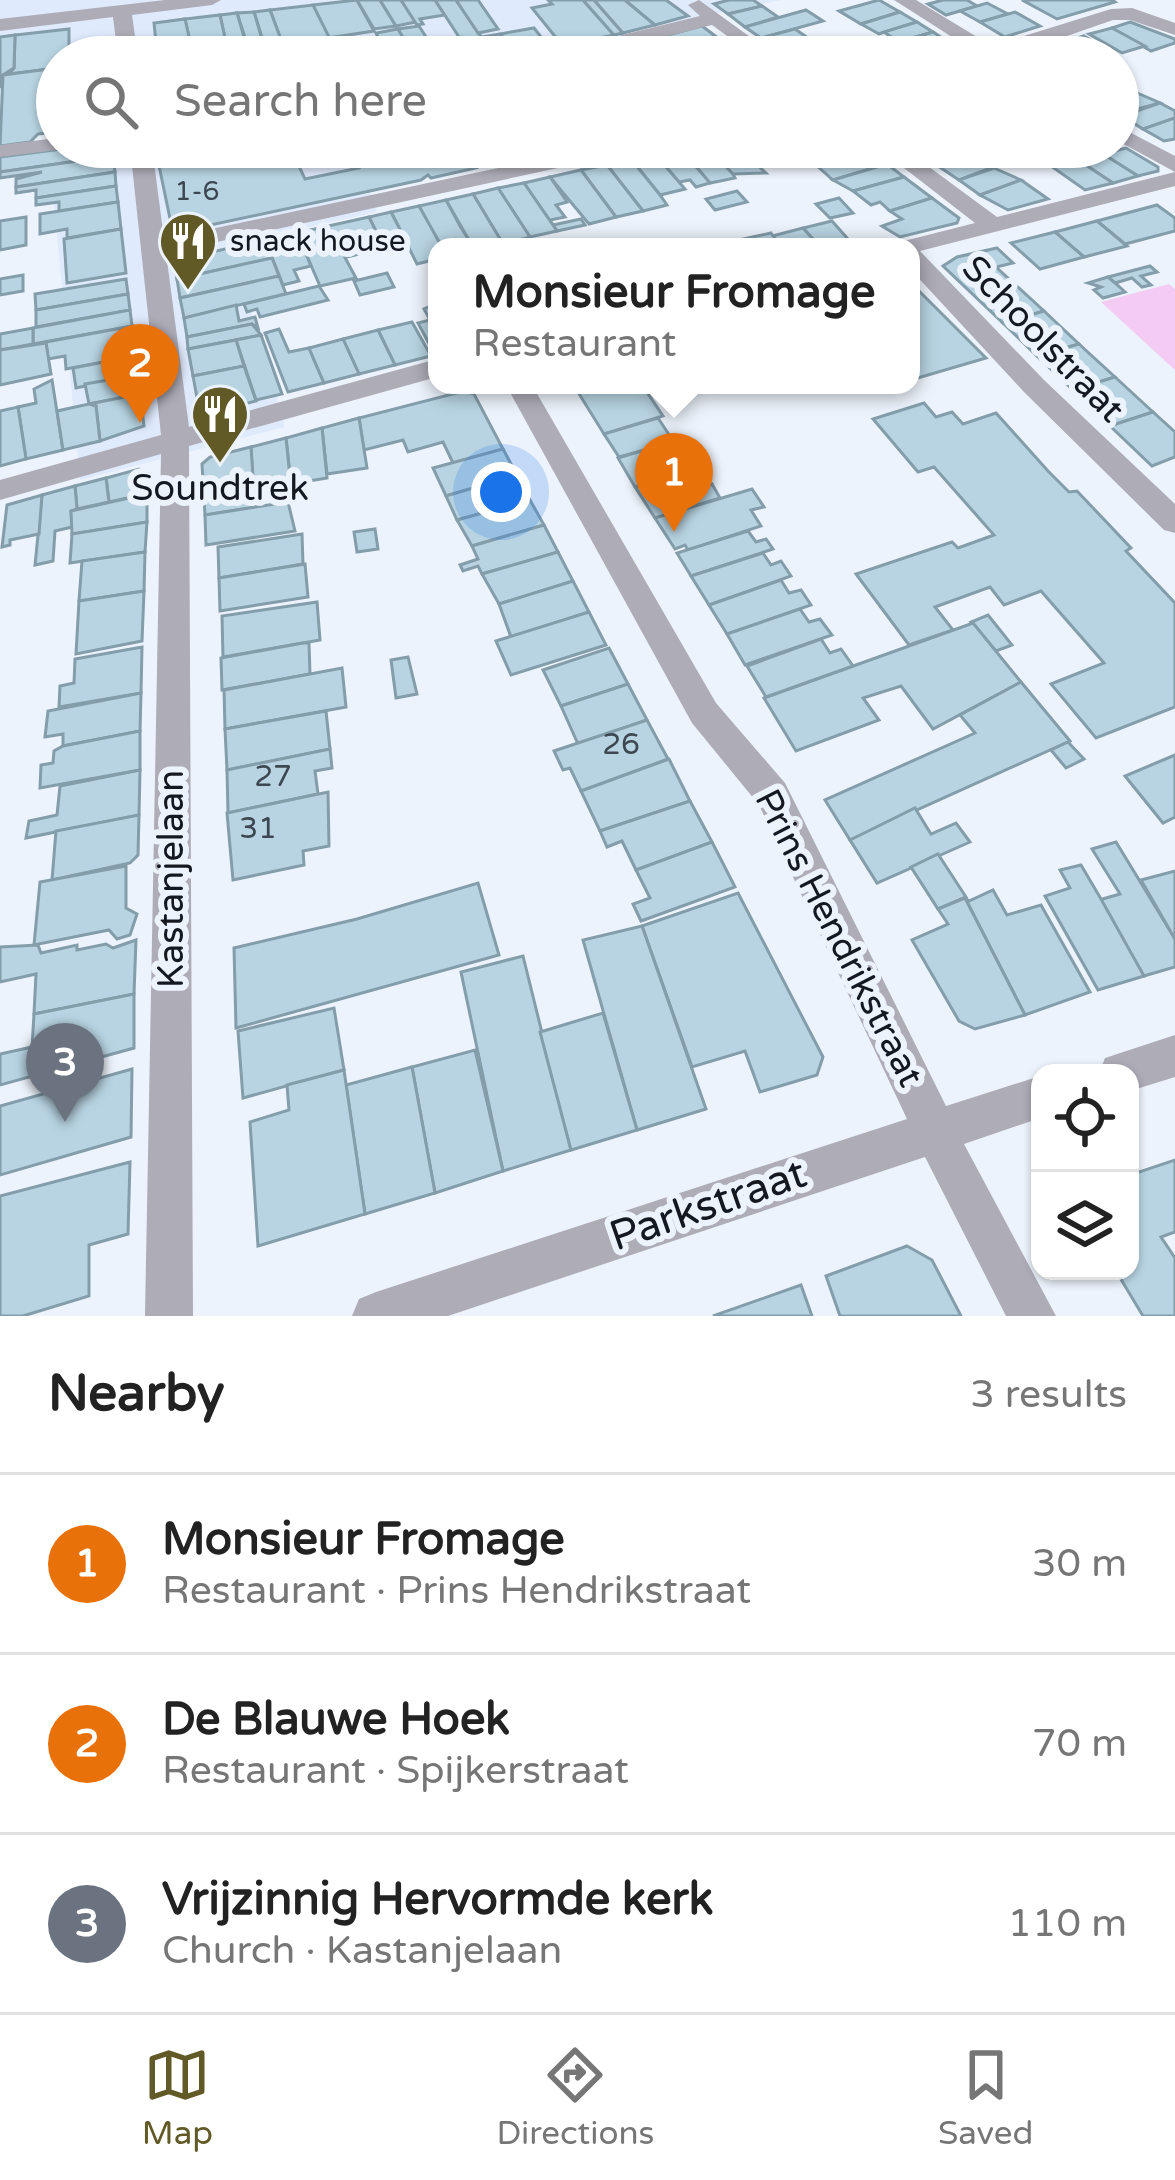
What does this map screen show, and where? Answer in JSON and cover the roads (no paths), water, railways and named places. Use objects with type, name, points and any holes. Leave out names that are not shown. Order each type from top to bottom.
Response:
[{"type":"street","points":[[11,0],[5,24],[212,0]]},
{"type":"street","points":[[691,0],[740,36]]},
{"type":"street","points":[[903,0],[958,36]]},
{"type":"street","points":[[122,11],[125,36]]},
{"type":"street","points":[[1048,36],[1111,15],[1132,14],[1175,29]]},
{"type":"street","points":[[647,36],[716,18]]},
{"type":"street","points":[[1139,144],[1175,165]]},
{"type":"street","points":[[0,152],[36,147]]},
{"type":"street","name":"Kastanjelaan","points":[[144,168],[175,419],[169,1316]]},
{"type":"street","points":[[154,248],[346,208],[486,168]]},
{"type":"street","points":[[915,168],[992,225]]},
{"type":"street","points":[[920,244],[1175,178]]},
{"type":"street","name":"Schoolstraat","points":[[920,265],[1019,364],[1034,386],[1175,522]]},
{"type":"street","points":[[0,490],[172,443],[238,419],[428,370]]},
{"type":"street","name":"Prins Hendrikstraat","points":[[524,394],[704,713],[772,794],[1032,1316]]},
{"type":"street","points":[[1139,1067],[1175,1057]]},
{"type":"street","name":"Parkstraat","points":[[376,1316],[1031,1100]]},
{"type":"place","name":"snack house","points":[[188,292]]},
{"type":"place","name":"De Blauwe Hoek","points":[[140,423]]},
{"type":"place","name":"Soundtrek","points":[[220,465]]},
{"type":"place","name":"Monsieur Fromage","points":[[674,532]]},
{"type":"place","name":"Vrijzinnig Hervormde kerk","points":[[65,1122]]}]
